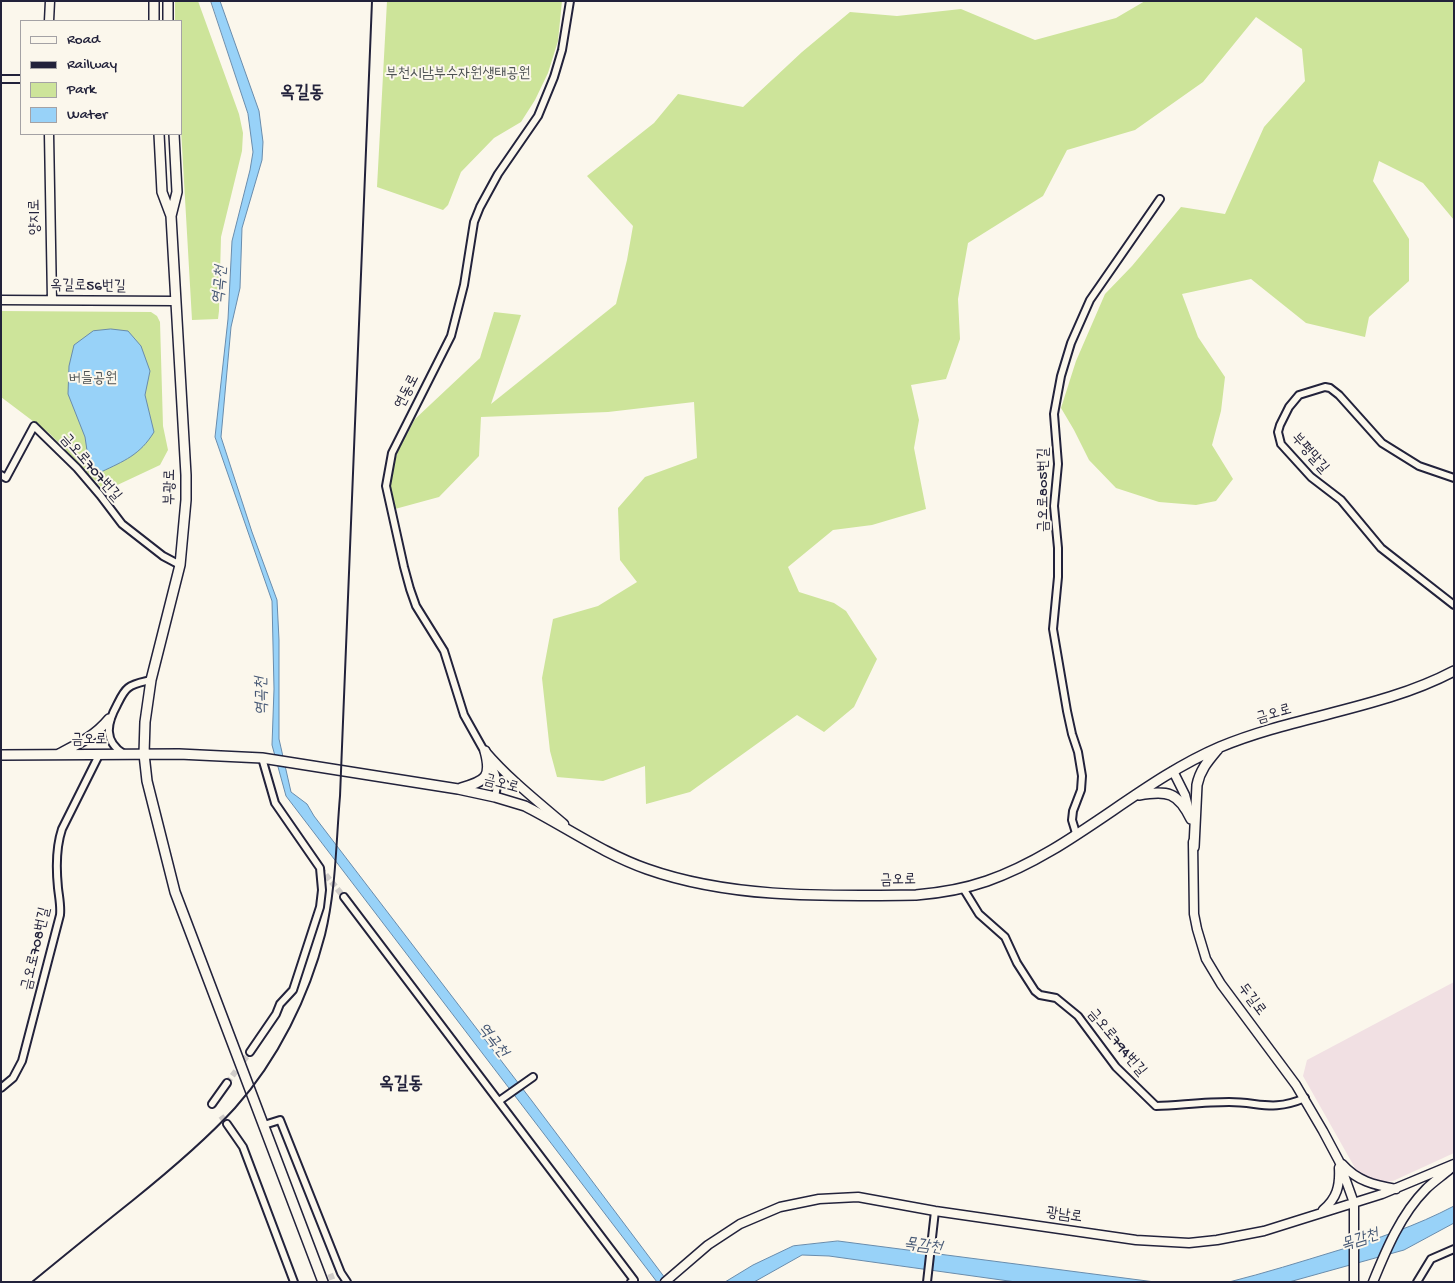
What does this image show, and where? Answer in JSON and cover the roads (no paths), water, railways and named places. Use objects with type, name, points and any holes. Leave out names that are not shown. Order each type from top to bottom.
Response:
[{"type":"main road","points":[[154,1],[154,20]]},
{"type":"main road","points":[[168,1],[168,20]]},
{"type":"main road","name":"부광로","points":[[159,135],[162,192],[170,216],[186,500],[180,565],[150,680],[145,722],[144,754],[147,781],[175,892],[323,1282]]},
{"type":"main road","name":"부광로","points":[[170,216],[176,192],[174,135]]},
{"type":"main road","name":"금오로","points":[[1,755],[179,754],[265,758],[314,765],[495,796],[525,806],[619,857],[648,869],[702,884],[772,892],[883,895],[938,893],[987,881],[1020,866],[1076,834],[1173,771],[1220,747],[1248,737],[1414,689],[1454,671]]},
{"type":"main road","points":[[56,755],[84,741],[102,728],[110,719]]},
{"type":"main road","points":[[1194,848],[1196,786],[1207,762],[1220,747]]},
{"type":"main road","points":[[458,789],[479,782],[484,778],[489,766],[485,751]]},
{"type":"main road","points":[[1134,796],[1153,792],[1168,793],[1180,800],[1191,819]]},
{"type":"street","points":[[49,20],[50,1]]},
{"type":"street","name":"연동로","points":[[495,796],[496,776],[485,751],[472,732],[464,715],[444,651],[416,606],[410,589],[388,500],[386,478],[392,453],[451,336],[464,285],[474,222],[480,207],[498,174],[538,116],[547,97],[562,50],[570,1]]},
{"type":"street","points":[[1,79],[20,79]]},
{"type":"street","name":"양지로","points":[[49,135],[52,300]]},
{"type":"street","name":"금오로805번길","points":[[1076,834],[1072,820],[1073,812],[1082,790],[1082,776],[1067,711],[1053,629],[1058,577],[1054,506],[1058,464],[1054,414],[1061,376],[1071,343],[1090,300],[1160,199]]},
{"type":"street","name":"옥길로56번길","points":[[1,300],[175,301]]},
{"type":"street","name":"부평말길","points":[[1454,478],[1419,466],[1382,443],[1339,395],[1330,388],[1325,387],[1299,395],[1289,407],[1278,432],[1281,444],[1310,477],[1341,500],[1382,548],[1454,605]]},
{"type":"street","name":"금오로707번길","points":[[1,475],[6,478],[34,426],[77,468],[122,524],[163,556],[180,565]]},
{"type":"street","points":[[125,755],[113,745],[109,736],[110,719],[127,688],[150,680]]},
{"type":"street","points":[[485,751],[497,765],[572,832]]},
{"type":"street","name":"금오로708번길","points":[[1,1088],[13,1078],[22,1061],[60,915],[58,840],[99,755]]},
{"type":"street","points":[[250,1052],[276,1014],[280,1004],[293,990],[320,907],[322,890],[320,868],[275,803],[265,758]]},
{"type":"street","name":"두길로","points":[[1173,771],[1185,795],[1191,819],[1194,848],[1194,914],[1206,959],[1221,984],[1305,1098],[1339,1161],[1354,1203],[1354,1282]]},
{"type":"street","name":"금오로794번길","points":[[963,888],[980,914],[1005,937],[1017,963],[1035,991],[1040,995],[1056,998],[1078,1016],[1116,1067],[1156,1106],[1231,1102],[1268,1106],[1289,1105],[1305,1098]]},
{"type":"street","points":[[344,897],[634,1280],[631,1282]]},
{"type":"street","points":[[499,1101],[533,1077]]},
{"type":"street","points":[[212,1104],[227,1083]]},
{"type":"street","points":[[264,1125],[280,1120],[341,1273],[347,1282]]},
{"type":"street","points":[[227,1124],[243,1147],[294,1282]]},
{"type":"street","points":[[1339,1161],[1354,1176],[1361,1180],[1396,1189]]},
{"type":"street","points":[[1320,1213],[1333,1200],[1338,1189],[1339,1161]]},
{"type":"street","points":[[1373,1282],[1395,1234],[1414,1203],[1426,1188],[1454,1165]]},
{"type":"street","name":"광남로","points":[[665,1282],[719,1237],[740,1224],[770,1211],[819,1199],[858,1197],[935,1211],[1136,1240],[1175,1243],[1202,1242],[1249,1234],[1354,1203],[1396,1189],[1454,1165]]},
{"type":"street","points":[[927,1282],[935,1211]]},
{"type":"street","points":[[1417,1282],[1431,1260],[1454,1249]]},
{"type":"water","points":[[211,1],[220,1],[259,111],[263,142],[262,160],[242,228],[240,288],[231,327],[221,437],[252,532],[277,600],[279,739],[291,792],[307,804],[314,816],[668,1282],[657,1282],[286,796],[272,745],[274,689],[272,601],[215,437],[228,319],[232,241],[253,152],[248,114]]},
{"type":"water","points":[[111,329],[128,331],[141,346],[150,371],[145,395],[154,432],[137,452],[124,461],[101,472],[89,464],[85,437],[68,394],[69,366],[74,345],[93,331]]},
{"type":"water","name":"목감천","points":[[1454,1206],[1454,1223],[1404,1250],[1289,1282],[1229,1282],[1381,1237],[1411,1226]]},
{"type":"water","name":"목감천","points":[[838,1241],[1155,1282],[1016,1282],[829,1256],[802,1255],[754,1282],[725,1282],[753,1265],[793,1246]]},
{"type":"tunnel","points":[[320,868],[344,897]]},
{"type":"tunnel","points":[[227,1083],[250,1052]]},
{"type":"tunnel","points":[[221,1116],[227,1124]]},
{"type":"tunnel","points":[[320,1281],[341,1273]]},
{"type":"railway","points":[[32,1282],[172,1168],[211,1133],[235,1108],[265,1069],[290,1027],[310,981],[325,935],[334,883],[340,796],[372,1]]},
{"type":"district","name":"옥길동","points":[[302,94]]},
{"type":"district","name":"옥길동","points":[[401,1085]]},
{"type":"park label","name":"부천시남부수자원생태공원","points":[[458,75]]},
{"type":"park label","name":"버들공원","points":[[93,380]]},
{"type":"water label","name":"역곡천","points":[[221,285]]},
{"type":"water label","name":"역곡천","points":[[263,696]]},
{"type":"water label","name":"역곡천","points":[[492,1041]]}]
